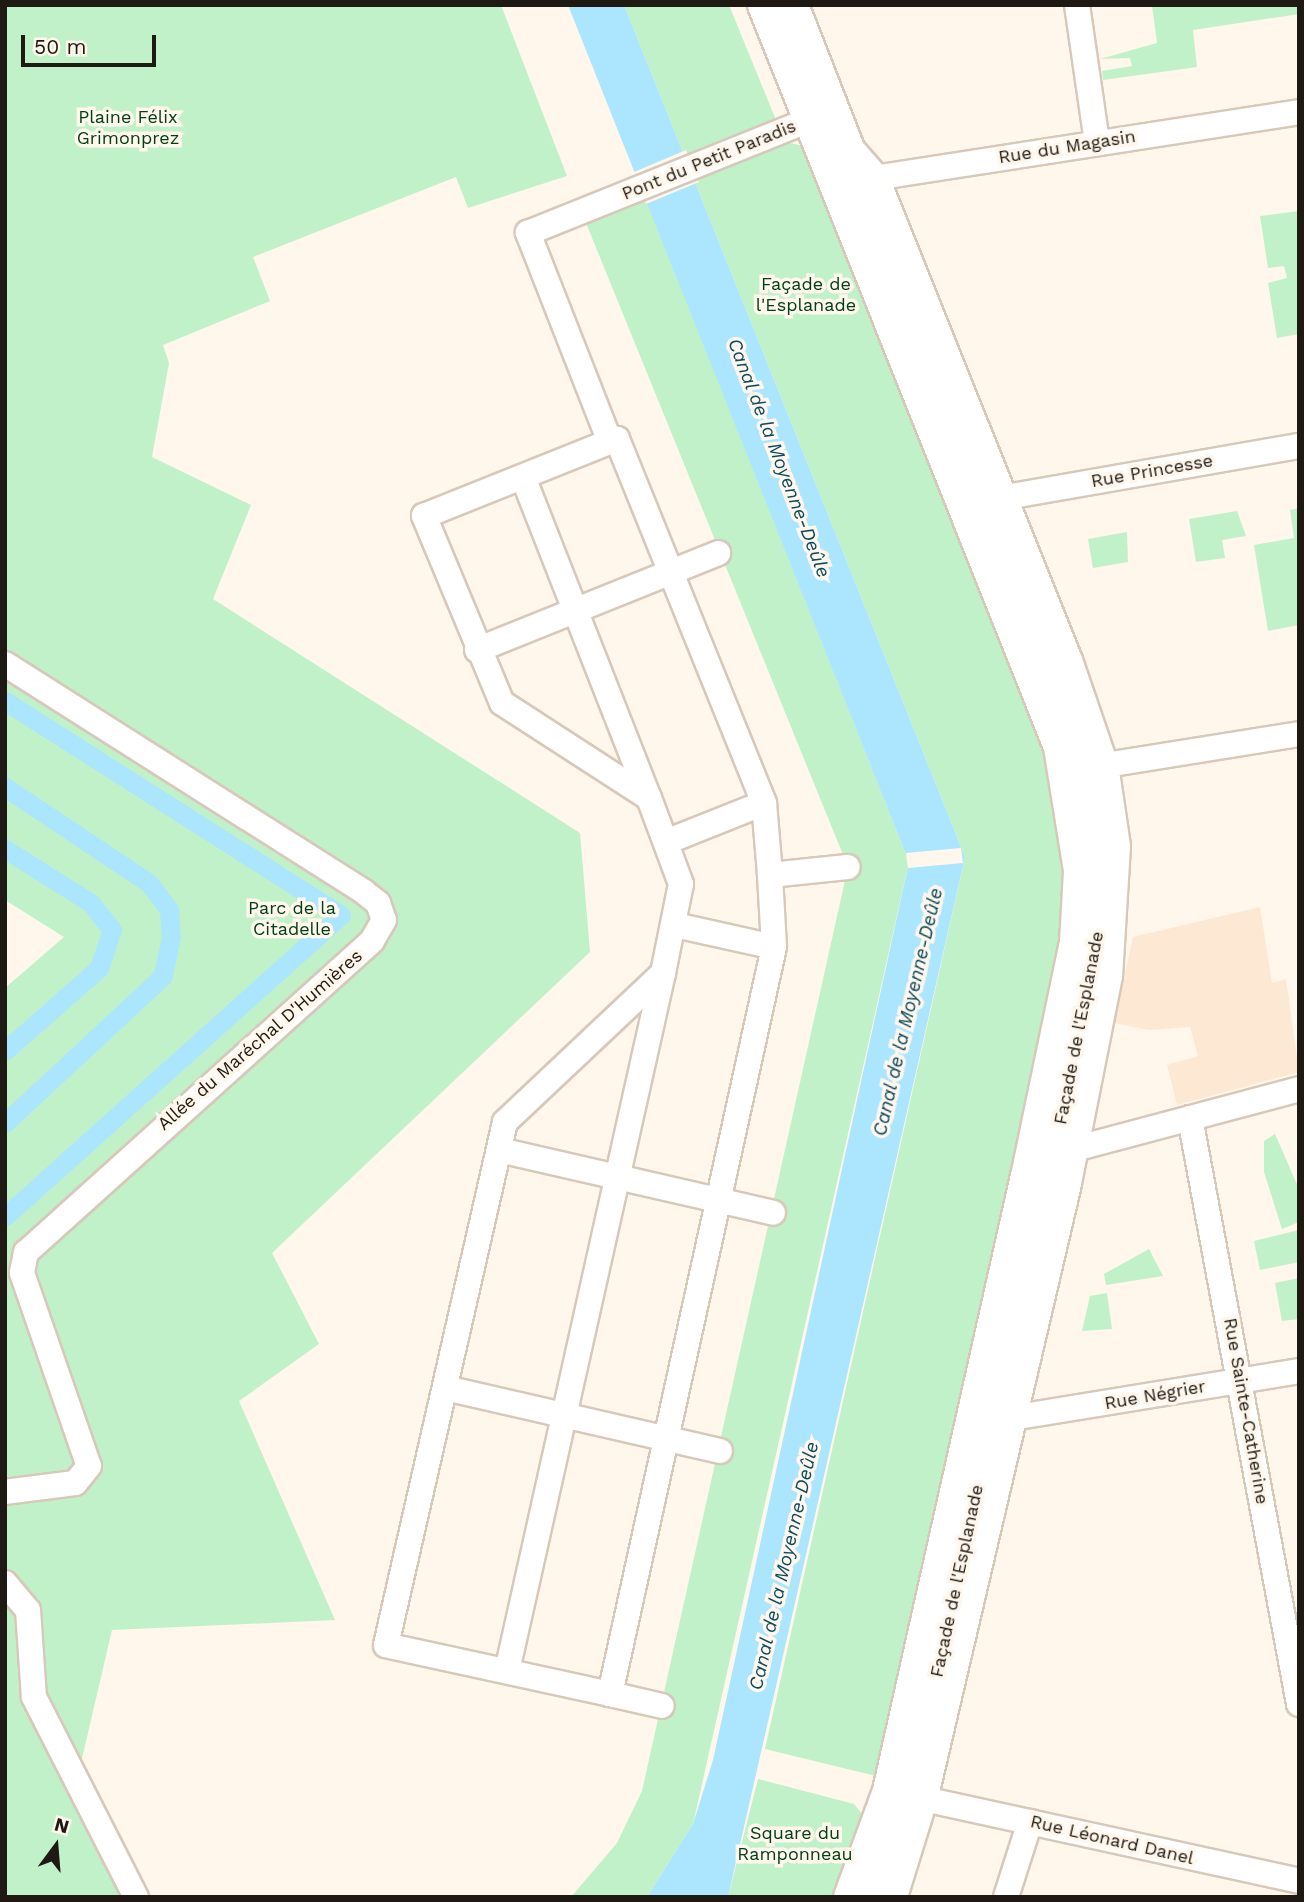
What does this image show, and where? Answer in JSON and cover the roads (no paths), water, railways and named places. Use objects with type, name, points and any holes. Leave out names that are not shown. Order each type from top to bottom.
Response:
[{"type":"main road","name":"Façade de l'Esplanade","points":[[763,5],[857,182]]},
{"type":"main road","name":"Façade de l'Esplanade","points":[[793,5],[821,115],[843,138],[857,182],[1069,713],[1092,787],[1100,862],[1099,937],[1053,1154],[908,1796]]},
{"type":"main road","points":[[849,1897],[908,1796]]},
{"type":"main road","points":[[873,1897],[908,1796]]},
{"type":"street","points":[[1077,5],[1097,142]]},
{"type":"street","name":"Rue du Magasin","points":[[857,182],[1299,112]]},
{"type":"street","name":"Pont du Petit Paradis","points":[[610,442],[528,233],[821,115]]},
{"type":"street","name":"Façade de l'Esplanade","points":[[857,182],[1006,496],[1107,765],[1118,846],[1118,919],[1053,1154],[1012,1418],[908,1796]]},
{"type":"street","points":[[610,1694],[774,947],[764,803],[617,439],[424,516],[477,650],[502,703],[649,798]]},
{"type":"street","name":"Rue Princesse","points":[[1006,496],[1299,446]]},
{"type":"street","points":[[507,1671],[675,925],[681,884],[523,477]]},
{"type":"street","points":[[477,650],[718,553]]},
{"type":"street","name":"Allée du Maréchal D'Humières","points":[[5,664],[372,897],[384,920],[372,941],[26,1252],[22,1273],[89,1466],[75,1483],[5,1492]]},
{"type":"street","points":[[1107,765],[1299,734]]},
{"type":"street","points":[[666,842],[764,803]]},
{"type":"street","points":[[770,875],[848,867]]},
{"type":"street","points":[[675,925],[774,947]]},
{"type":"street","points":[[662,1706],[386,1645],[505,1122],[663,974]]},
{"type":"street","points":[[1053,1154],[1299,1089]]},
{"type":"street","name":"Rue Sainte-Catherine","points":[[1190,1118],[1299,1704]]},
{"type":"street","points":[[499,1150],[773,1213]]},
{"type":"street","name":"Rue Négrier","points":[[1012,1418],[1299,1371]]},
{"type":"street","points":[[445,1388],[720,1451]]},
{"type":"street","points":[[5,1583],[28,1609],[34,1697],[136,1897]]},
{"type":"street","points":[[895,1897],[908,1796]]},
{"type":"street","name":"Rue Léonard Danel","points":[[908,1796],[1299,1881]]},
{"type":"street","points":[[1006,1897],[1030,1822]]},
{"type":"water","name":"Canal de la Moyenne-Deûle","points":[[568,5],[624,5],[965,857],[728,1897],[647,1897],[693,1824],[713,1760],[909,862]]},
{"type":"waterway","points":[[5,701],[341,915],[5,1216]]},
{"type":"waterway","points":[[5,787],[149,883],[169,910],[171,937],[163,976],[5,1123]]},
{"type":"waterway","points":[[5,849],[91,903],[112,930],[99,968],[5,1051]]},
{"type":"park label","name":"Plaine Félix Grimonprez","points":[[128,128]]},
{"type":"park label","name":"Parc de la Citadelle","points":[[292,919]]},
{"type":"park label","name":"Square du Ramponneau","points":[[795,1844]]}]
